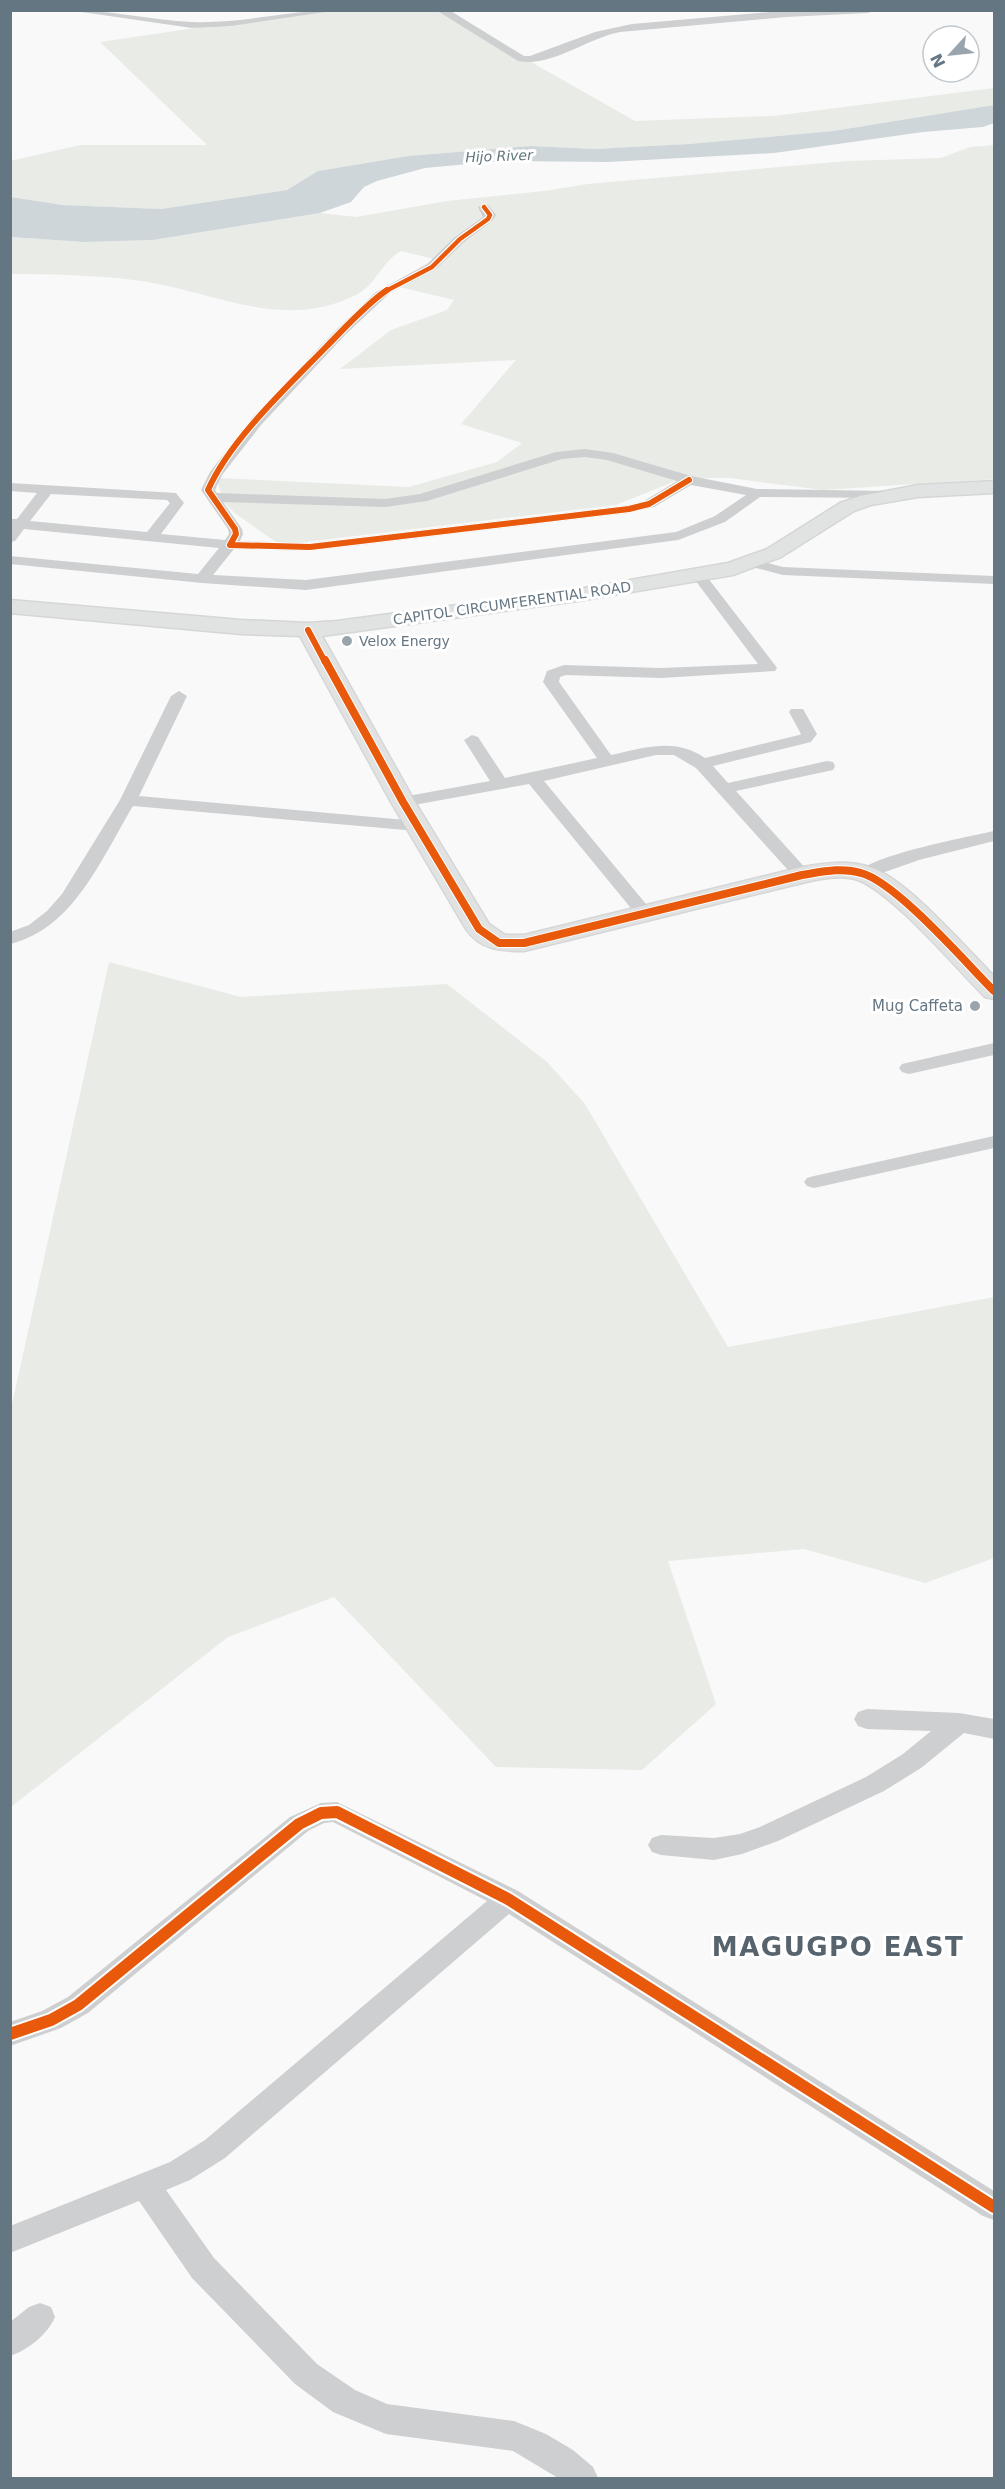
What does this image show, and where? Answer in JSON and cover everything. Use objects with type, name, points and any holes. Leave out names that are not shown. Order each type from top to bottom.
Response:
[{"type":"street","points":[[74,10],[192,25],[231,23],[334,10]]},
{"type":"street","points":[[441,10],[522,59],[532,60],[540,59],[591,36],[616,30],[766,15],[868,10]]},
{"type":"street","points":[[202,579],[230,545],[236,534],[235,529],[211,497],[209,484],[226,458],[323,348],[380,295],[396,284],[427,270],[468,233],[488,219],[490,215],[484,207]]},
{"type":"street","points":[[211,497],[385,503],[422,498],[561,455],[585,453],[608,456],[689,480],[757,493],[888,495]]},
{"type":"street","points":[[16,524],[230,545],[310,548],[641,507],[689,480]]},
{"type":"street","points":[[10,487],[171,496],[177,503],[152,536]]},
{"type":"street","name":"CAPITOL CIRCUMFERENTIAL ROAD","points":[[10,606],[241,627],[308,630],[699,576],[753,563],[774,553],[847,507],[888,495],[994,487]]},
{"type":"street","points":[[10,538],[16,524],[47,489]]},
{"type":"street","points":[[10,560],[202,579],[306,585],[678,536],[698,530],[745,504],[757,493]]},
{"type":"street","points":[[431,533],[450,565]]},
{"type":"street","points":[[753,563],[783,571],[994,580]]},
{"type":"street","points":[[607,761],[551,682],[553,674],[564,670],[652,673],[770,668],[699,576]]},
{"type":"street","points":[[308,630],[403,802],[479,929],[499,943],[524,943],[802,875],[847,870],[865,874],[894,893],[993,988]]},
{"type":"street","points":[[10,939],[35,929],[53,915],[69,897],[128,800],[179,696]]},
{"type":"street","points":[[702,764],[805,739],[809,734],[797,712]]},
{"type":"street","points":[[472,740],[501,784]]},
{"type":"street","points":[[403,802],[533,778],[667,748],[688,754],[702,764],[802,875]]},
{"type":"street","points":[[724,789],[827,766]]},
{"type":"street","points":[[533,778],[645,914]]},
{"type":"street","points":[[128,800],[417,826]]},
{"type":"street","points":[[865,874],[884,865],[920,854],[994,836]]},
{"type":"street","points":[[909,1068],[994,1049]]},
{"type":"street","points":[[814,1182],[994,1142]]},
{"type":"street","points":[[867,1719],[959,1723],[994,1729]]},
{"type":"street","points":[[661,1845],[714,1849],[742,1844],[769,1834],[884,1778],[912,1761],[959,1723]]},
{"type":"street","points":[[10,2034],[51,2020],[78,2005],[299,1824],[313,1815],[326,1811],[337,1812],[508,1899],[994,2207]]},
{"type":"street","points":[[10,2240],[145,2186],[180,2170],[215,2149],[508,1899]]},
{"type":"street","points":[[145,2186],[202,2268],[306,2374],[344,2401],[386,2419],[514,2436],[562,2461],[582,2478]]},
{"type":"street","points":[[10,2342],[40,2317]]},
{"type":"shaded area","points":[[310,11],[441,11],[635,121],[773,116],[994,88],[994,105],[833,131],[689,144],[595,149],[531,146],[408,156],[318,171],[287,190],[161,209],[63,205],[11,197],[10,161],[80,145],[207,145],[100,42]]},
{"type":"shaded area","points":[[994,145],[994,479],[823,490],[730,478],[683,478],[616,505],[280,545],[223,502],[217,478],[409,487],[497,462],[522,443],[461,424],[516,360],[340,369],[391,330],[447,310],[454,300],[400,287],[438,260],[401,251],[388,261],[369,285],[356,295],[328,306],[300,310],[245,305],[134,280],[72,275],[11,274],[11,237],[84,242],[153,240],[320,213],[356,217],[447,201],[588,184],[848,161],[941,158],[970,147]]},
{"type":"shaded area","points":[[109,962],[241,997],[447,984],[547,1062],[585,1104],[728,1347],[994,1297],[994,1558],[925,1583],[804,1549],[668,1561],[716,1704],[642,1770],[496,1767],[334,1597],[228,1637],[11,1807],[11,1409]]},
{"type":"water","name":"Hijo River","points":[[994,105],[994,123],[983,127],[923,132],[774,153],[608,162],[501,161],[425,168],[377,181],[364,187],[351,202],[320,213],[153,240],[84,242],[11,237],[11,197],[63,205],[161,209],[287,190],[318,171],[408,156],[531,146],[595,149],[689,144],[833,131]]},
{"type":"cycle path","points":[[484,207],[490,215],[488,219],[460,239],[432,267],[380,295],[314,359],[232,451],[215,475],[208,490],[235,529],[236,534],[230,545],[310,547],[629,509],[649,504],[689,480]]},
{"type":"cycle path","points":[[308,630],[403,802],[479,929],[499,943],[524,943],[802,875],[840,870],[863,873],[892,891],[994,991]]},
{"type":"cycle path","points":[[10,2034],[51,2020],[78,2005],[299,1824],[321,1813],[337,1812],[508,1899],[994,2207]]},
{"type":"place","name":"Velox Energy","points":[[347,641]]},
{"type":"place","name":"Mug Caffeta","points":[[975,1006]]},
{"type":"district","name":"MAGUGPO EAST","points":[[838,1947]]}]
